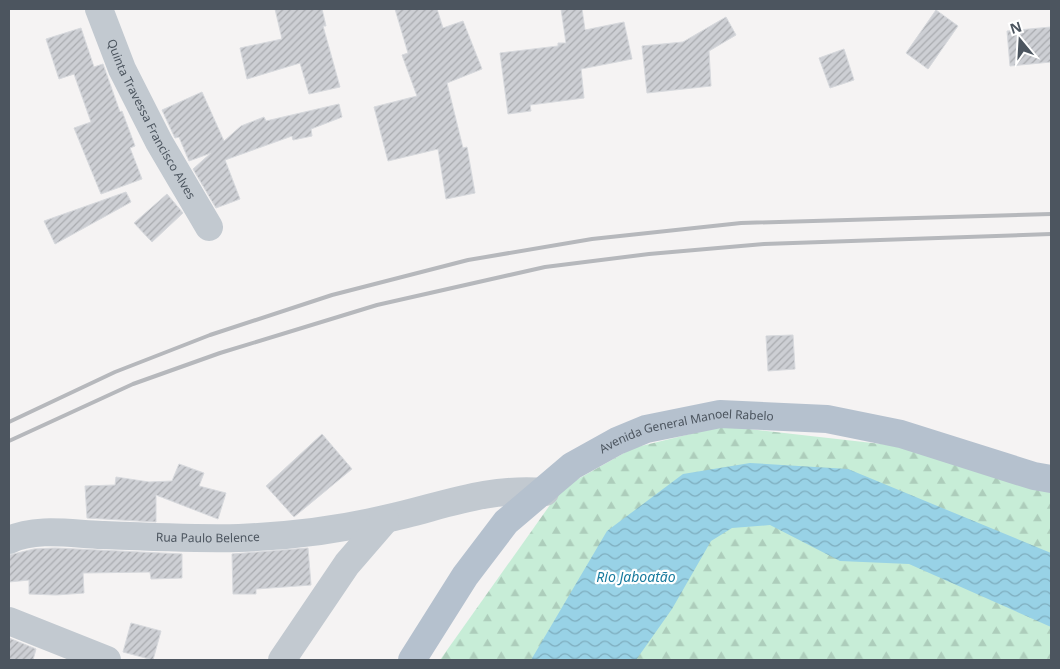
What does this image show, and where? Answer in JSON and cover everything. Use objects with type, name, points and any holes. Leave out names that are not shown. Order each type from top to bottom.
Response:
[{"type":"main road","name":"Avenida General Manoel Rabelo","points":[[412,660],[465,576],[506,522],[545,492],[572,466],[618,441],[646,429],[720,414],[836,421],[901,434],[1034,476],[1051,479]]},
{"type":"street","name":"Quinta Travessa Francisco Alves","points":[[98,9],[122,69],[159,142],[209,227]]},
{"type":"street","name":"Rua Paulo Belence","points":[[19,537],[239,538],[385,520],[480,494],[521,490],[545,492]]},
{"type":"street","points":[[282,660],[347,564],[385,520]]},
{"type":"street","points":[[9,621],[107,660]]},
{"type":"green space","points":[[723,426],[899,446],[1051,490],[1051,660],[440,660],[562,488],[633,448]]},
{"type":"water","name":"Rio Jaboatão","points":[[750,463],[848,469],[1051,553],[1051,627],[909,564],[840,561],[770,525],[732,528],[711,541],[672,609],[636,660],[531,660],[607,531],[683,474]]},
{"type":"building","points":[[275,9],[322,9],[326,26],[323,26],[340,87],[309,94],[300,63],[247,79],[240,48],[282,39]]},
{"type":"building","points":[[395,9],[437,9],[443,28],[463,21],[482,69],[447,83],[463,148],[467,147],[475,193],[446,199],[438,149],[388,161],[374,107],[417,96],[402,55],[408,53]]},
{"type":"building","points":[[561,9],[582,9],[585,30],[624,22],[632,59],[581,69],[584,98],[530,105],[531,111],[508,114],[500,53],[558,46],[558,43],[566,43]]},
{"type":"building","points":[[936,10],[958,26],[928,69],[906,53]]},
{"type":"building","points":[[726,17],[736,35],[709,51],[711,86],[647,93],[642,46],[683,42]]},
{"type":"building","points":[[1051,27],[1051,62],[1010,66],[1007,31]]},
{"type":"building","points":[[81,28],[94,67],[103,64],[120,112],[122,111],[135,146],[130,148],[142,179],[101,194],[74,128],[91,122],[74,74],[59,79],[46,39]]},
{"type":"building","points":[[844,49],[854,80],[830,88],[819,58]]},
{"type":"building","points":[[202,92],[224,141],[241,126],[264,117],[266,121],[339,104],[342,117],[311,129],[312,136],[293,140],[292,136],[225,160],[240,199],[216,208],[193,169],[211,153],[189,161],[179,137],[175,138],[162,110]]},
{"type":"building","points":[[126,192],[131,202],[55,244],[44,221]]},
{"type":"building","points":[[167,194],[183,213],[152,242],[134,223]]},
{"type":"building","points":[[793,335],[795,369],[768,371],[766,336]]},
{"type":"building","points":[[322,434],[352,469],[294,517],[266,486]]},
{"type":"building","points":[[179,464],[204,473],[199,486],[226,493],[218,519],[156,495],[156,522],[87,518],[85,486],[115,485],[116,477],[149,482],[172,481]]},
{"type":"building","points":[[55,548],[182,554],[182,578],[151,579],[150,572],[83,573],[84,593],[56,595],[29,594],[29,580],[9,582],[9,555],[34,549]]},
{"type":"building","points":[[308,548],[311,585],[256,589],[256,594],[233,594],[232,554]]},
{"type":"building","points":[[131,623],[161,631],[153,660],[123,652]]},
{"type":"building","points":[[9,638],[36,649],[33,660],[9,660]]},
{"type":"railway","points":[[9,422],[115,372],[210,335],[332,295],[468,260],[592,239],[741,223],[1051,214]]},
{"type":"railway","points":[[9,441],[133,384],[220,353],[377,305],[545,267],[649,254],[764,244],[1051,234]]}]
